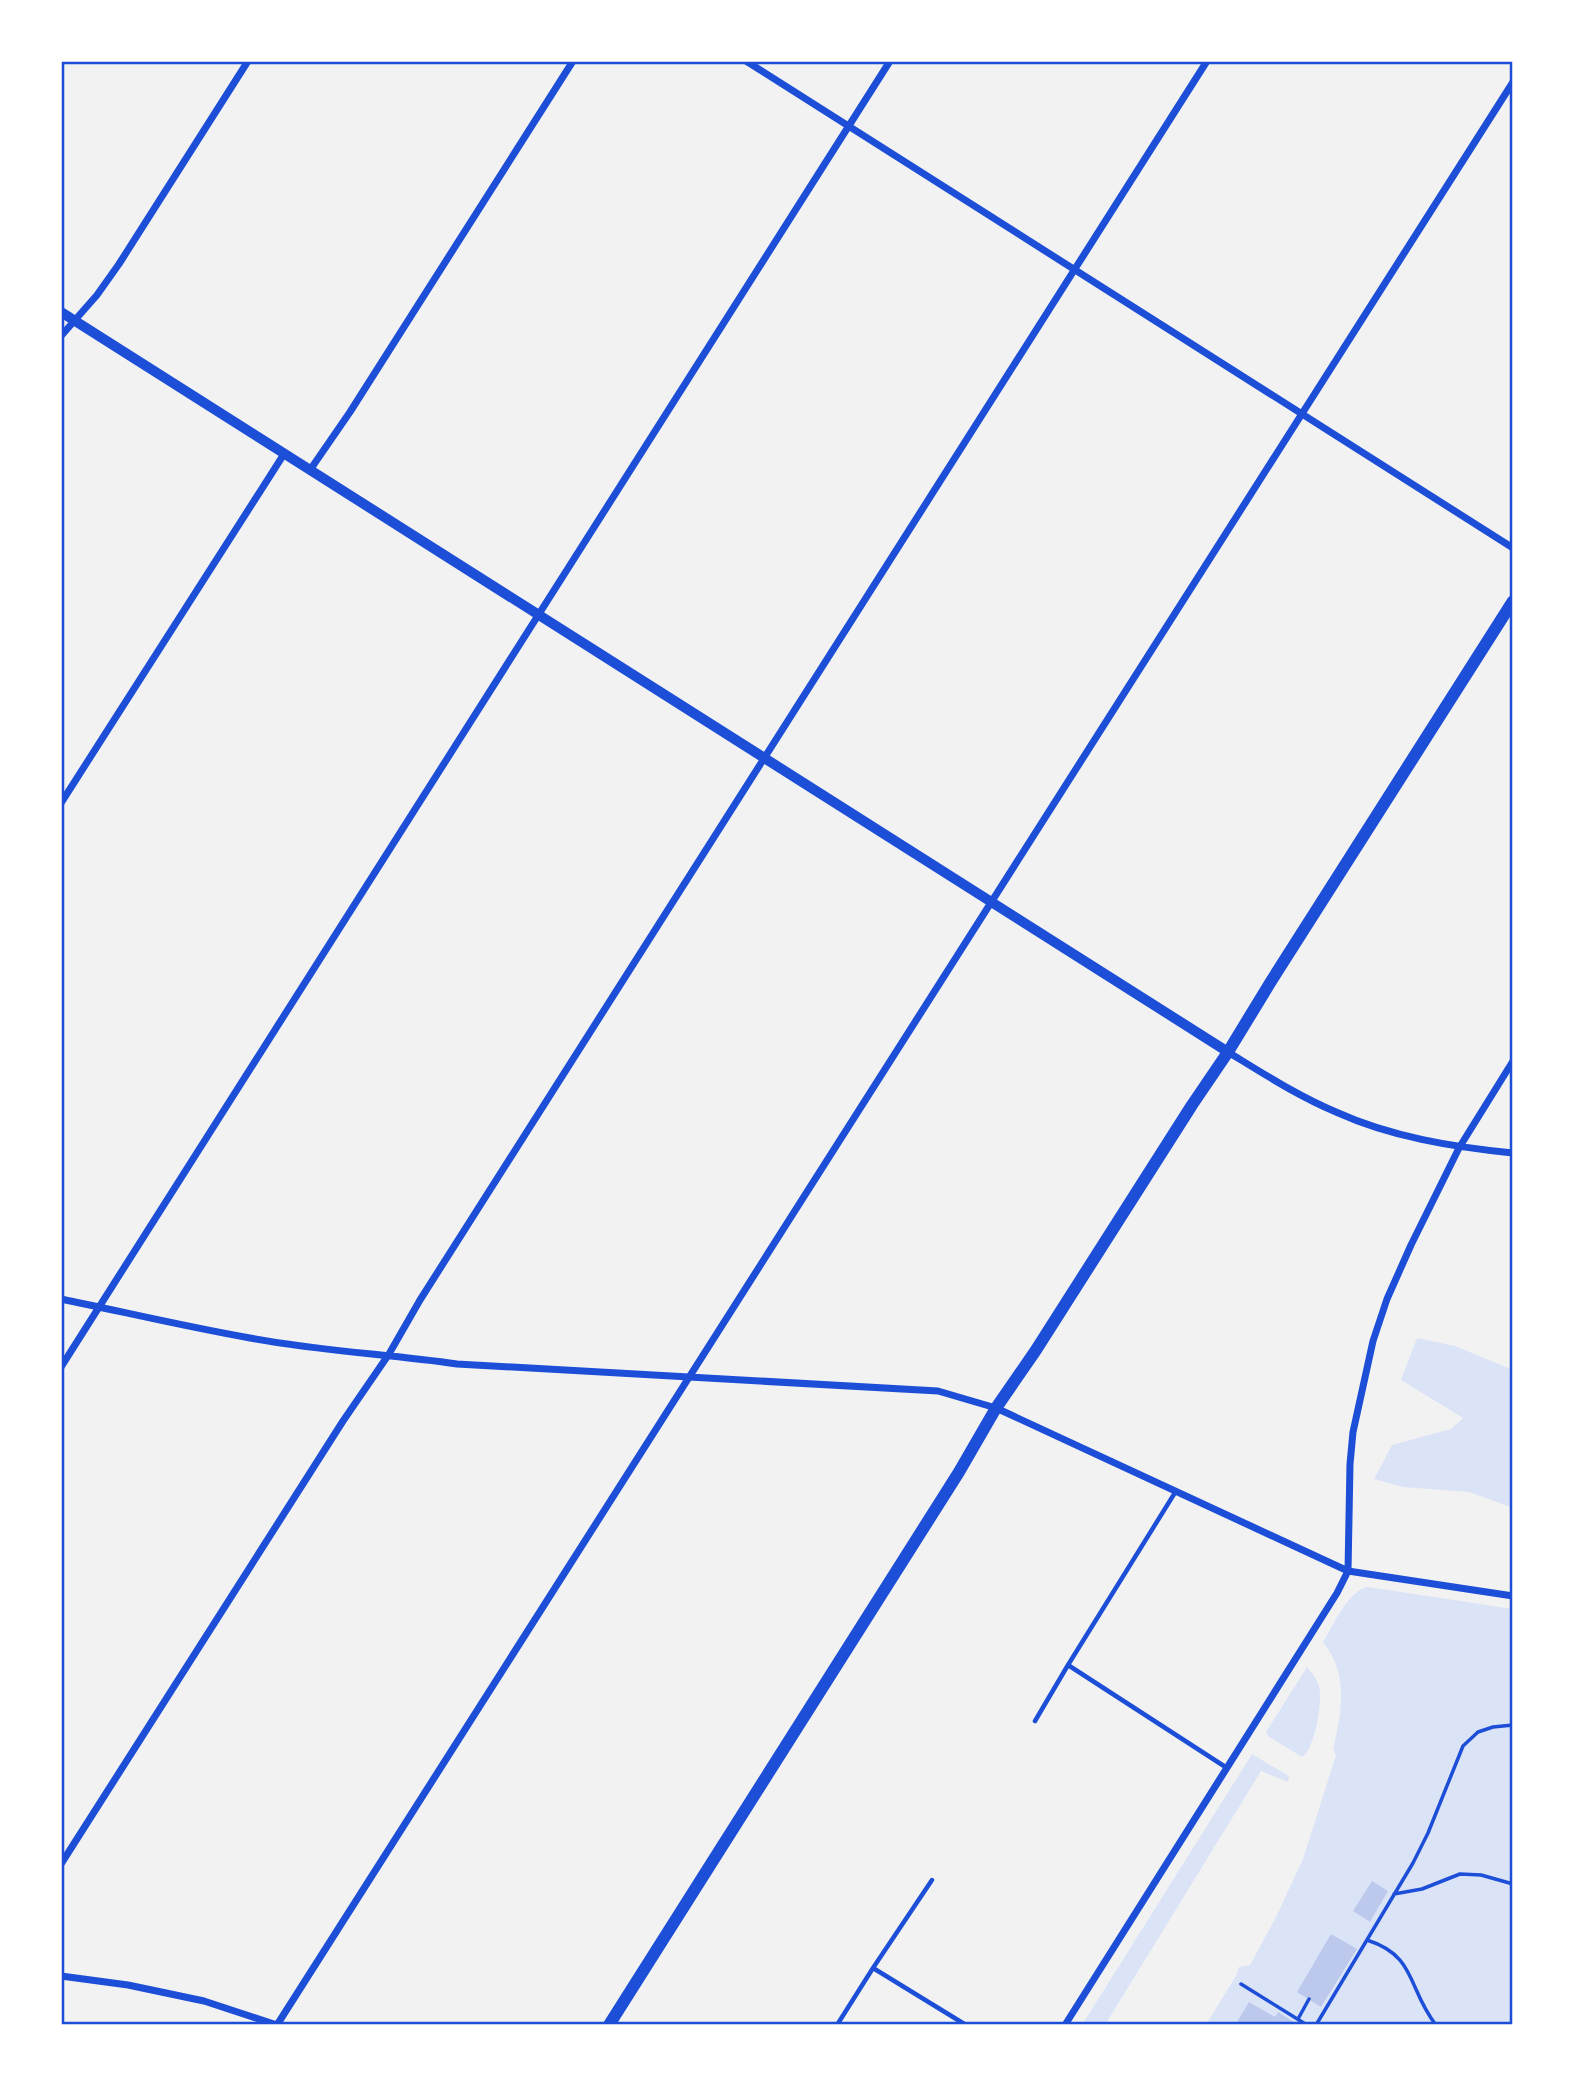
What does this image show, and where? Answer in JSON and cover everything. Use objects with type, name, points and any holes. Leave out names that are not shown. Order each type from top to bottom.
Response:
[{"type":"main road","points":[[612,2024],[662,1938],[996,1408],[1228,1052],[1513,601]]},
{"type":"street","points":[[61,336],[76,321],[119,264],[248,61]]},
{"type":"street","points":[[310,470],[350,412],[573,61]]},
{"type":"street","points":[[746,61],[1513,548]]},
{"type":"street","points":[[61,1367],[890,61]]},
{"type":"street","points":[[61,1864],[342,1421],[389,1354],[428,1288],[1207,61]]},
{"type":"street","points":[[61,1976],[128,1985],[204,2001],[277,2025],[1513,82]]},
{"type":"street","points":[[61,312],[1299,1095],[1339,1114],[1395,1133],[1459,1148],[1513,1153]]},
{"type":"street","points":[[61,803],[284,454]]},
{"type":"street","points":[[1065,2025],[1337,1593],[1348,1571],[1353,1432],[1370,1353],[1387,1299],[1459,1148],[1513,1061]]},
{"type":"street","points":[[61,1299],[262,1340],[457,1364],[938,1391],[996,1408],[1348,1571],[1513,1596]]},
{"type":"lane","points":[[1035,1721],[1176,1492]]},
{"type":"lane","points":[[1068,1665],[1227,1768]]},
{"type":"lane","points":[[836,2025],[932,1880]]},
{"type":"lane","points":[[873,1968],[966,2025]]},
{"type":"path","points":[[1316,2025],[1428,1833],[1462,1746],[1478,1732],[1513,1725]]},
{"type":"path","points":[[1394,1894],[1422,1889],[1460,1874],[1481,1875],[1513,1884]]},
{"type":"path","points":[[1367,1940],[1395,1952],[1405,1965],[1423,2006],[1436,2025]]},
{"type":"path","points":[[1241,1984],[1307,2025]]},
{"type":"path","points":[[1298,2019],[1309,1999]]},
{"type":"shaded area","points":[[1417,1338],[1455,1346],[1513,1370],[1513,1508],[1469,1492],[1403,1487],[1374,1479],[1392,1445],[1451,1429],[1463,1418],[1401,1380]]},
{"type":"shaded area","points":[[1368,1587],[1513,1609],[1513,2025],[1206,2025],[1239,1967],[1250,1965],[1303,1859],[1336,1755],[1333,1749],[1341,1707],[1337,1667],[1323,1642],[1348,1601],[1361,1589]]},
{"type":"shaded area","points":[[1307,1667],[1318,1683],[1320,1702],[1311,1745],[1302,1757],[1268,1736],[1266,1732]]},
{"type":"shaded area","points":[[1252,1754],[1289,1776],[1288,1782],[1261,1771],[1105,2025],[1082,2025]]},
{"type":"building","points":[[1372,1881],[1388,1891],[1370,1922],[1353,1911]]},
{"type":"building","points":[[1331,1934],[1357,1949],[1321,2007],[1297,1992]]},
{"type":"building","points":[[1249,2002],[1275,2017],[1278,2012],[1299,2025],[1235,2025]]}]
